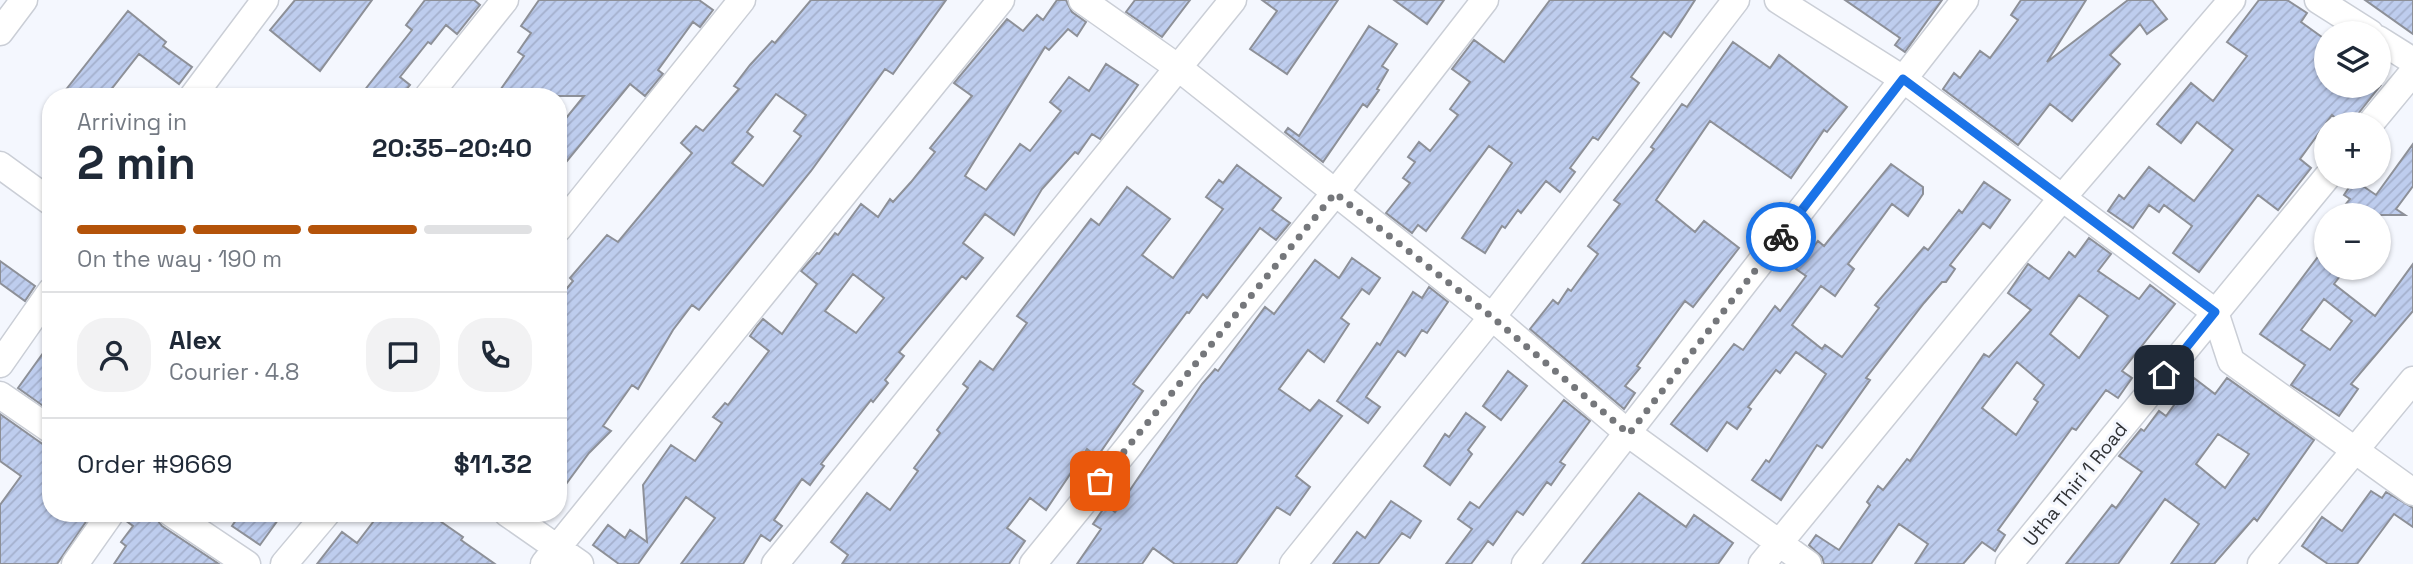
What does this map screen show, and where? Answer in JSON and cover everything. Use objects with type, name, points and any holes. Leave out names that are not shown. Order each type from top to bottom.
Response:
[{"type":"street","points":[[0,32],[24,0]]},
{"type":"street","points":[[199,88],[265,0]]},
{"type":"street","points":[[434,88],[505,0]]},
{"type":"street","points":[[567,218],[742,0]]},
{"type":"street","points":[[551,556],[1001,0]]},
{"type":"street","points":[[1082,0],[1180,69],[1492,317],[1770,554],[1808,564]]},
{"type":"street","points":[[775,564],[1180,69],[1233,0]]},
{"type":"street","points":[[1033,564],[1335,193],[1485,0]]},
{"type":"street","points":[[1293,564],[1492,317],[1736,0]]},
{"type":"street","points":[[1778,0],[1903,79],[2215,312],[2231,361],[2413,492]]},
{"type":"street","points":[[1525,564],[1965,0]]},
{"type":"street","points":[[1770,554],[2062,198],[2232,0]]},
{"type":"street","points":[[2318,0],[2351,21]]},
{"type":"street","points":[[2391,47],[2413,61]]},
{"type":"street","points":[[2380,112],[2413,72]]},
{"type":"street","points":[[0,164],[42,195]]},
{"type":"street","name":"Utha Thiri 1 Road","points":[[2010,564],[2317,189]]},
{"type":"street","points":[[0,364],[42,304]]},
{"type":"street","points":[[2261,564],[2413,380]]},
{"type":"street","points":[[0,395],[42,424]]},
{"type":"street","points":[[75,564],[105,522]]},
{"type":"street","points":[[184,522],[247,564]]},
{"type":"street","points":[[284,564],[319,522]]},
{"type":"street","points":[[516,522],[551,556],[580,564]]},
{"type":"building","points":[[295,0],[372,0],[320,71],[270,30]]},
{"type":"building","points":[[425,0],[474,0],[480,5],[457,34],[446,25],[431,44],[428,42],[400,77],[410,85],[408,88],[366,88],[412,30],[406,25]]},
{"type":"building","points":[[539,0],[699,0],[713,10],[700,27],[693,22],[658,70],[663,74],[645,96],[630,84],[567,161],[567,117],[584,96],[567,96],[567,88],[502,88],[524,56],[518,52],[531,33],[521,26]]},
{"type":"building","points":[[811,0],[946,0],[893,74],[885,69],[811,171],[699,310],[692,305],[673,330],[638,389],[632,385],[603,426],[611,431],[589,453],[567,483],[567,288],[573,281],[570,278],[607,235],[618,242],[692,153],[681,143],[696,126],[703,131],[739,89],[734,86],[772,41],[775,43]],"holes":[[[776,94],[806,115],[794,131],[801,136],[763,186],[732,163],[753,137],[747,132]]]},
{"type":"building","points":[[1057,0],[1066,0],[1072,12],[1086,22],[1077,36],[1068,29],[1049,50],[1045,47],[965,176],[986,190],[1020,144],[1030,151],[1061,111],[1050,102],[1069,77],[1089,91],[1106,64],[1138,85],[1100,139],[1092,134],[1078,154],[1075,152],[1042,189],[1014,235],[985,214],[963,243],[983,258],[966,279],[962,276],[899,352],[904,356],[885,380],[888,383],[873,402],[871,400],[821,464],[824,466],[810,485],[802,479],[774,520],[782,526],[770,541],[761,535],[743,564],[681,564],[715,518],[686,497],[638,564],[619,564],[593,545],[608,525],[625,538],[630,530],[647,542],[643,485],[671,445],[695,461],[722,423],[713,417],[725,403],[728,405],[769,351],[750,336],[757,326],[763,319],[782,334],[817,284],[801,271],[835,233],[838,235],[861,204],[878,217],[890,199],[893,202],[911,182],[935,152],[930,148],[972,96],[954,83],[1007,19],[1023,31],[1037,15],[1043,20]],"holes":[[[853,274],[884,298],[856,333],[825,311]]]},
{"type":"building","points":[[1135,0],[1190,0],[1162,37],[1126,12]]},
{"type":"building","points":[[1262,0],[1338,0],[1287,74],[1250,49],[1277,11]]},
{"type":"building","points":[[1394,0],[1444,0],[1427,24]]},
{"type":"building","points":[[1550,0],[1695,0],[1671,37],[1664,32],[1631,77],[1639,83],[1598,140],[1593,137],[1570,168],[1575,172],[1560,192],[1546,181],[1521,213],[1518,210],[1505,228],[1502,226],[1485,253],[1462,238],[1512,163],[1489,146],[1426,231],[1418,225],[1412,233],[1386,213],[1410,183],[1403,178],[1415,162],[1408,157],[1419,142],[1430,151],[1458,115],[1450,109],[1470,82],[1452,69],[1474,40],[1504,62]]},
{"type":"building","points":[[1845,0],[1942,0],[1905,52],[1895,45],[1900,38]]},
{"type":"building","points":[[2021,0],[2086,0],[2047,62],[2128,0],[2152,0],[2167,19],[2147,34],[2140,24],[2110,55],[2120,64],[2072,121],[2050,104],[2018,145],[1943,89],[1954,73],[1960,78],[1980,51],[1990,58],[2018,20],[2011,15]]},
{"type":"building","points":[[2259,0],[2287,0],[2307,13],[2301,22],[2314,31],[2314,98],[2371,98],[2359,112],[2314,112],[2314,140],[2300,159],[2311,168],[2278,210],[2258,195],[2199,272],[2173,253],[2192,226],[2164,205],[2159,212],[2149,205],[2133,228],[2108,211],[2119,195],[2124,199],[2149,167],[2194,201],[2233,150],[2197,122],[2181,143],[2157,124],[2191,83],[2213,101],[2247,56],[2227,42]]},
{"type":"building","points":[[2365,0],[2413,0],[2413,34]]},
{"type":"building","points":[[128,11],[166,42],[163,46],[192,67],[179,84],[139,54],[112,88],[67,88]]},
{"type":"building","points":[[1369,26],[1397,44],[1382,66],[1388,70],[1377,89],[1379,90],[1367,107],[1363,104],[1323,162],[1285,132],[1288,128],[1299,136]]},
{"type":"building","points":[[1733,42],[1770,68],[1779,55],[1847,107],[1827,132],[1824,130],[1791,178],[1710,121],[1656,200],[1695,232],[1704,221],[1739,248],[1693,307],[1685,301],[1637,366],[1640,368],[1625,386],[1635,393],[1624,409],[1530,329],[1553,300],[1558,304],[1568,289],[1571,291],[1598,254],[1588,246],[1620,204],[1614,200],[1654,149],[1651,147],[1682,104],[1687,107]]},
{"type":"building","points":[[2413,144],[2413,186],[2396,209],[2405,215],[2391,215],[2391,203],[2347,203],[2350,199],[2344,195],[2348,189],[2367,189],[2376,195],[2380,189],[2391,189],[2391,174]]},
{"type":"building","points":[[1891,164],[1923,187],[1923,194],[1908,216],[1892,204],[1848,264],[1854,269],[1835,296],[1821,286],[1792,325],[1822,349],[1825,345],[1842,357],[1879,308],[1875,305],[1924,247],[1928,250],[1959,210],[1962,213],[1984,182],[2010,200],[1990,228],[1983,223],[1950,265],[1955,269],[1946,282],[1942,282],[1924,303],[1866,378],[1870,380],[1822,448],[1817,445],[1781,500],[1752,480],[1766,460],[1769,462],[1826,374],[1796,352],[1780,373],[1776,370],[1748,407],[1751,409],[1737,429],[1727,422],[1707,451],[1671,424],[1734,344],[1743,350],[1775,306],[1780,311],[1806,276],[1796,269],[1818,241],[1824,246]]},
{"type":"building","points":[[1237,165],[1281,198],[1272,210],[1290,223],[1276,240],[1260,228],[1207,298],[1203,294],[1189,313],[1187,312],[1133,384],[1143,391],[1097,457],[1087,449],[1046,510],[1030,498],[1007,528],[1025,541],[1009,564],[842,564],[848,555],[831,542],[867,493],[890,510],[918,471],[914,468],[940,433],[937,430],[968,388],[963,384],[980,361],[993,370],[1027,323],[1017,316],[1091,219],[1099,225],[1127,187],[1170,219],[1142,255],[1173,278],[1223,209],[1206,197],[1219,180],[1223,183]]},
{"type":"building","points":[[2089,238],[2111,254],[2098,271],[2139,299],[2150,285],[2175,304],[2122,371],[2132,378],[2118,398],[2106,390],[2076,430],[2072,428],[1998,530],[2005,535],[1995,551],[1982,542],[1963,564],[1915,564],[1928,544],[1899,524],[1871,564],[1824,564],[1822,557],[1809,545],[1816,535],[1839,550],[1870,505],[1867,502],[1878,486],[1883,490],[1907,459],[1910,461],[1984,354],[1989,357],[2031,310],[2008,293],[2028,264],[2049,279],[2069,252],[2075,257]],"holes":[[[2079,295],[2108,316],[2079,358],[2050,334]],[[2017,362],[2044,385],[2034,399],[2038,402],[2016,435],[1982,408]]]},
{"type":"building","points":[[1352,258],[1380,278],[1369,294],[1362,289],[1341,318],[1349,324],[1324,362],[1308,350],[1279,389],[1310,411],[1319,400],[1342,416],[1296,476],[1310,487],[1290,515],[1277,507],[1236,564],[1175,564],[1153,548],[1142,564],[1077,564],[1101,529],[1093,524],[1106,505],[1115,512],[1202,384],[1215,369],[1218,371],[1265,307],[1274,314],[1315,260],[1339,278]]},
{"type":"building","points":[[0,261],[35,286],[25,301],[0,283]]},
{"type":"building","points":[[2314,262],[2314,280],[2337,280],[2334,284],[2375,316],[2413,264],[2413,311],[2351,384],[2358,389],[2339,416],[2291,385],[2305,365],[2260,334]],"holes":[[[2324,299],[2352,321],[2330,350],[2301,330]]]},
{"type":"building","points":[[1429,287],[1448,302],[1427,333],[1422,330],[1405,356],[1398,351],[1366,397],[1380,407],[1368,423],[1337,401],[1377,343],[1380,345],[1413,292],[1422,298]]},
{"type":"building","points":[[42,355],[42,405],[18,388]]},
{"type":"building","points":[[1508,371],[1527,386],[1501,420],[1483,406]]},
{"type":"building","points":[[2194,378],[2215,394],[2227,378],[2314,440],[2257,521],[2254,518],[2214,564],[2171,564],[2199,524],[2165,499],[2118,564],[2066,564],[2112,505],[2116,508],[2142,472],[2119,456],[2159,411],[2166,416]],"holes":[[[2218,434],[2249,454],[2225,488],[2196,464]]]},
{"type":"building","points":[[1564,400],[1590,421],[1560,462],[1565,465],[1551,485],[1547,482],[1523,515],[1517,511],[1493,545],[1488,541],[1471,564],[1446,564],[1472,529],[1458,519],[1470,502],[1479,508]]},
{"type":"building","points":[[1466,413],[1485,427],[1468,450],[1472,454],[1450,485],[1424,466],[1445,434],[1449,437]]},
{"type":"building","points":[[0,414],[42,444],[42,522],[86,522],[57,564],[0,564],[0,505],[21,476],[0,461]]},
{"type":"building","points":[[2371,491],[2382,498],[2386,492],[2413,508],[2413,527],[2394,514],[2357,564],[2328,564],[2302,546],[2322,517],[2342,531]]},
{"type":"building","points":[[1639,493],[1686,527],[1694,515],[1733,543],[1718,564],[1582,564]]},
{"type":"building","points":[[1391,501],[1421,521],[1410,538],[1402,533],[1378,564],[1333,564],[1357,532],[1365,538]]},
{"type":"building","points":[[128,522],[159,522],[219,564],[114,564],[126,546],[121,542],[133,526]]},
{"type":"building","points":[[235,522],[277,522],[260,545],[232,526]]},
{"type":"building","points":[[373,522],[441,522],[495,564],[317,564],[342,532],[357,543]]},
{"type":"way so far","points":[[1100,481],[1335,193],[1492,317],[1629,434],[1781,237]]},
{"type":"route","points":[[1781,237],[1903,79],[2215,312],[2164,375]]}]
